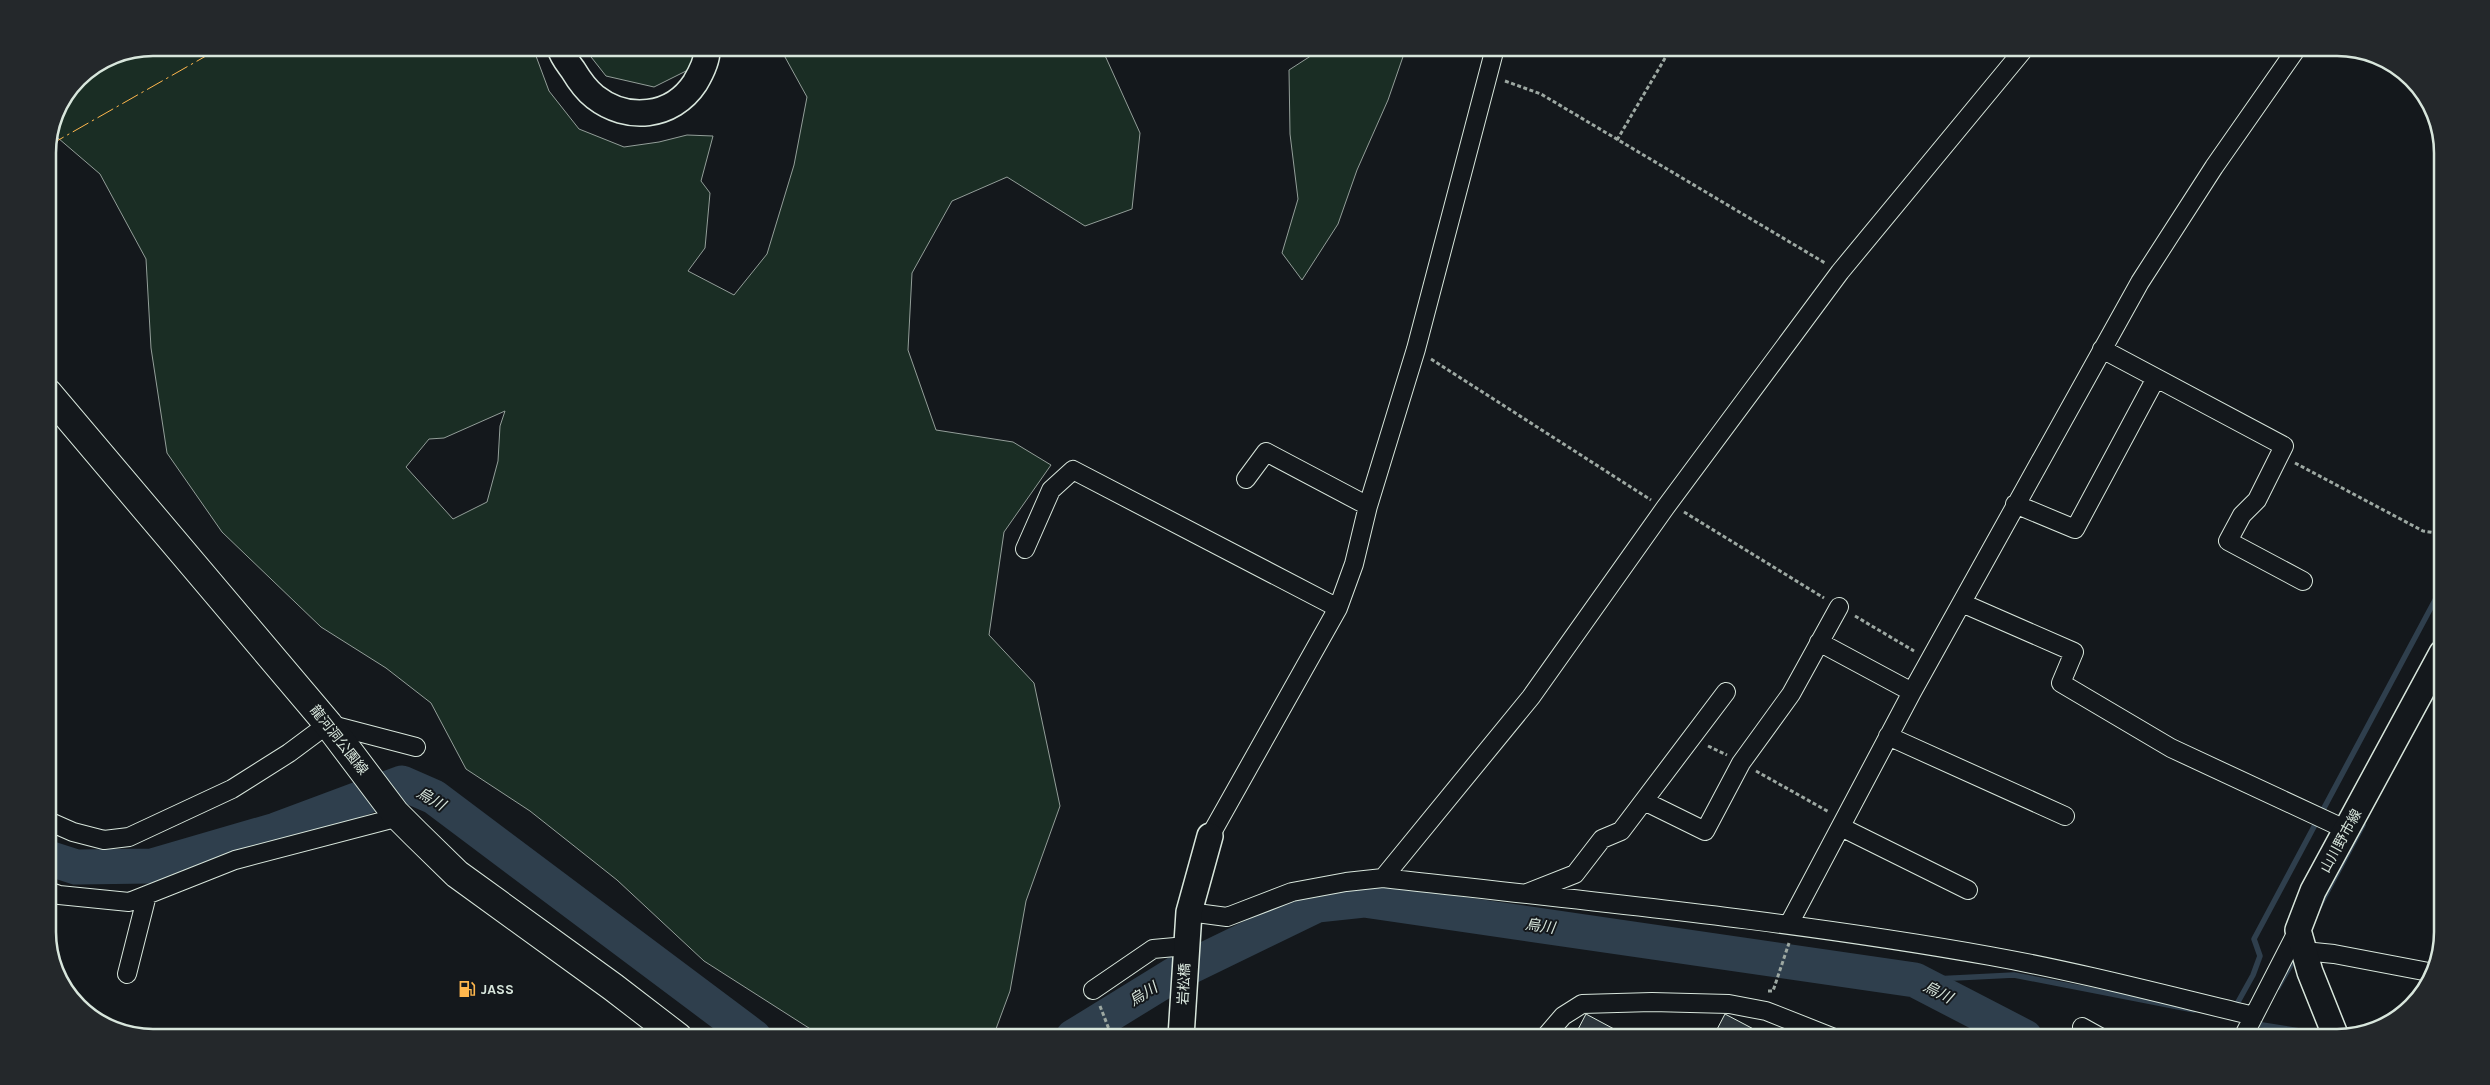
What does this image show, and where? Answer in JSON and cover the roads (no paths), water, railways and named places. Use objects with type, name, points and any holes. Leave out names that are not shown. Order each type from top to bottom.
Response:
[{"type":"main road","points":[[565,56],[593,96],[620,111],[637,113],[652,112],[671,106],[688,94],[701,72],[706,56]]},
{"type":"main road","name":"龍河洞公園線","points":[[56,402],[328,724],[397,815],[457,874],[613,987],[662,1029]]},
{"type":"main road","name":"山川野市線","points":[[2301,941],[2313,891],[2434,668]]},
{"type":"main road","name":"岩松橋","points":[[1181,1029],[1189,912],[1210,836]]},
{"type":"main road","points":[[2301,941],[2333,1029]]},
{"type":"street","points":[[1210,836],[1338,608],[1354,564],[1368,506],[1416,349],[1493,56]]},
{"type":"street","points":[[1383,878],[1531,696],[1667,505],[1840,272],[2018,56]]},
{"type":"street","points":[[1792,925],[1888,736],[1962,603],[2014,504],[2140,282],[2214,167],[2291,56]]},
{"type":"street","points":[[2102,349],[2284,446],[2257,500],[2242,515],[2228,541],[2303,581]]},
{"type":"street","points":[[2014,504],[2075,529],[2156,378]]},
{"type":"street","points":[[1246,479],[1266,452],[1368,506]]},
{"type":"street","points":[[1024,549],[1051,490],[1073,470],[1338,608]]},
{"type":"street","points":[[1962,603],[2074,652],[2062,683],[2171,748],[2347,830]]},
{"type":"street","points":[[1644,801],[1705,830],[1742,763],[1791,694],[1839,607]]},
{"type":"street","points":[[1819,642],[1912,692]]},
{"type":"street","points":[[1524,894],[1575,874],[1602,839],[1621,831],[1726,692]]},
{"type":"street","points":[[56,824],[74,832],[104,840],[129,837],[232,788],[289,753],[328,724],[416,747]]},
{"type":"street","points":[[1888,736],[2065,816]]},
{"type":"street","points":[[56,894],[102,901],[128,902],[235,860],[397,815]]},
{"type":"street","points":[[1842,824],[1968,890]]},
{"type":"street","points":[[1189,912],[1227,917],[1292,892],[1346,882],[1383,878],[1792,925],[2000,958],[2113,980],[2254,1016]]},
{"type":"street","points":[[127,974],[147,895]]},
{"type":"street","points":[[2248,1029],[2301,941],[2334,954],[2425,971]]},
{"type":"street","points":[[1096,997],[1153,949],[1186,946]]},
{"type":"street","points":[[1553,1029],[1563,1016],[1582,1004],[1622,1002],[1729,1004],[1766,1011],[1810,1029]]},
{"type":"waterway","points":[[2238,1002],[2253,975],[2260,956],[2254,939],[2434,602]]},
{"type":"waterway","name":"烏川","points":[[56,861],[76,867],[152,866],[276,830],[402,783],[434,797],[743,1029]]},
{"type":"waterway","points":[[2319,907],[2363,825]]},
{"type":"waterway","name":"烏川","points":[[1086,1029],[1177,973],[1317,905],[1364,900],[1915,980],[2010,1029]]},
{"type":"waterway","points":[[2278,987],[2292,963]]},
{"type":"waterway","points":[[1915,980],[2014,975],[2194,1010]]},
{"type":"waterway","points":[[2258,1020],[2256,1024],[2288,1029]]},
{"type":"place","name":"JASS","points":[[467,989]]}]
